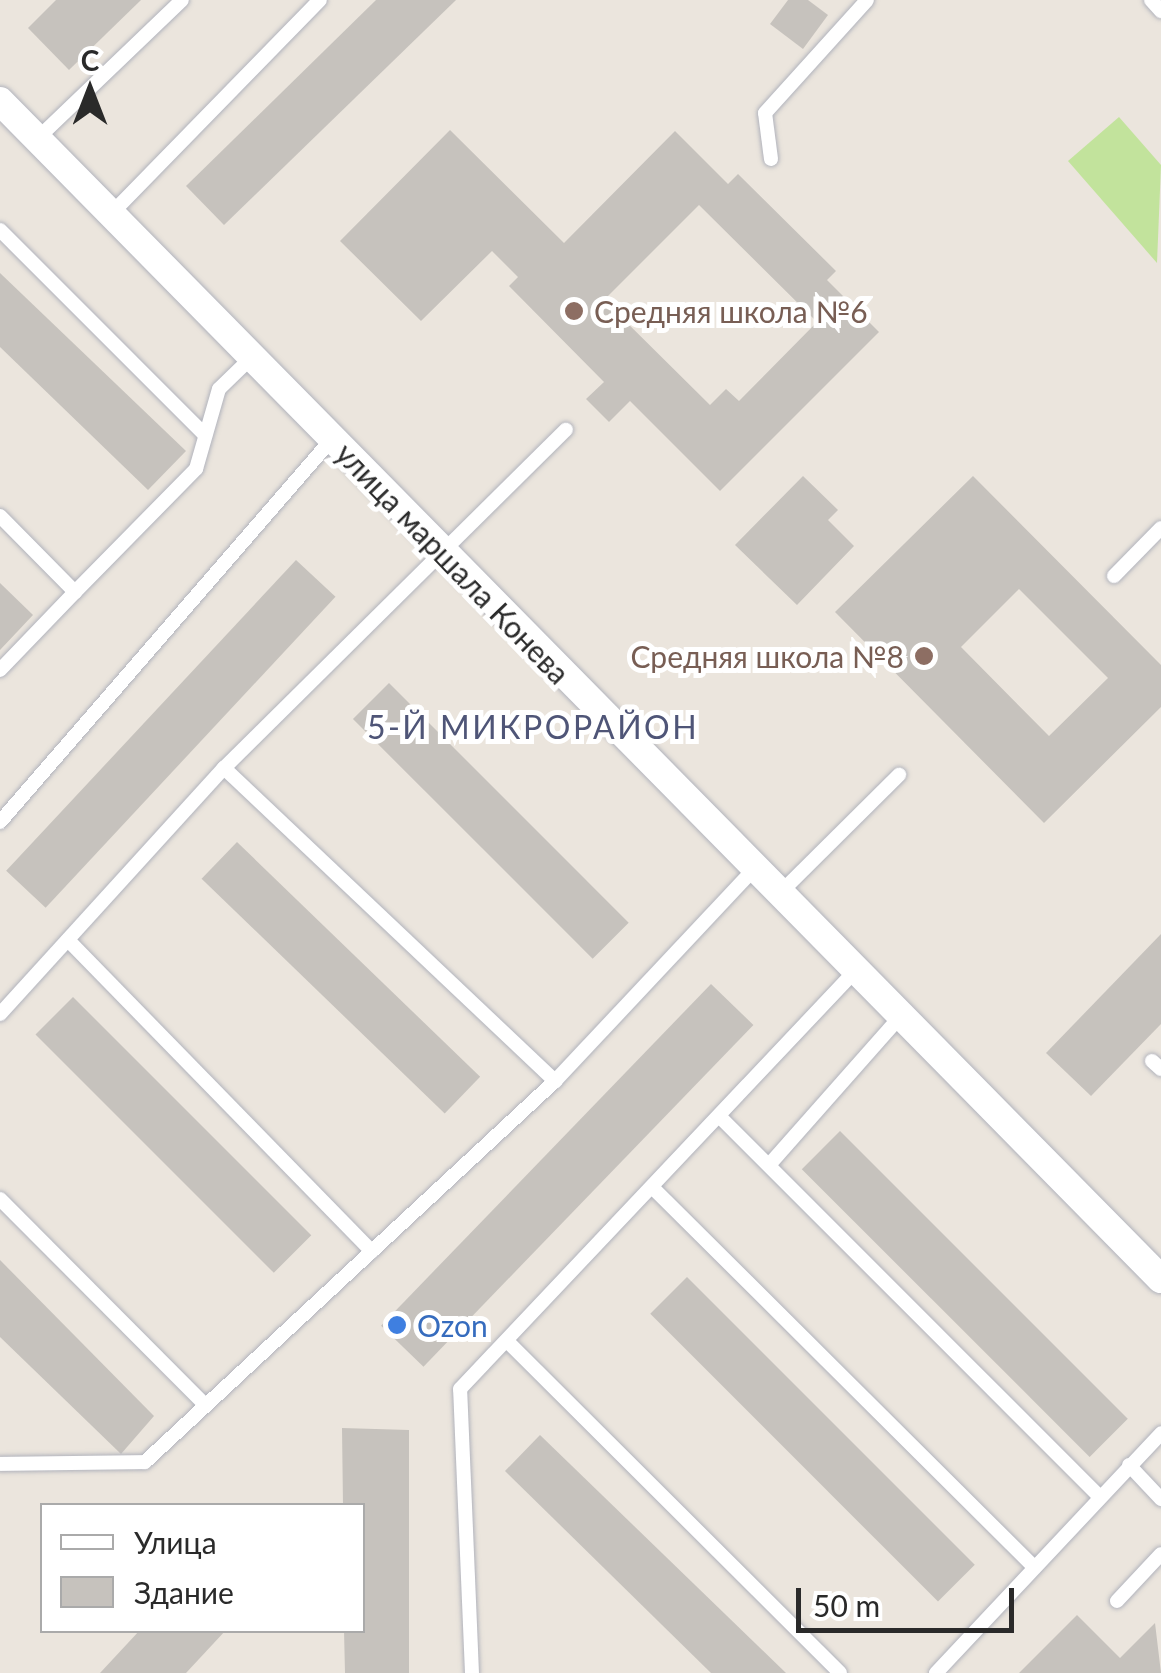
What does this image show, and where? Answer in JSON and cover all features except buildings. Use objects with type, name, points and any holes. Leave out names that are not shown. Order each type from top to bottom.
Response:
[{"type":"street","name":"улица маршала Конева","points":[[0,100],[253,356],[438,553],[1161,1279]]},
{"type":"lane","points":[[36,140],[182,0]]},
{"type":"lane","points":[[110,214],[320,0]]},
{"type":"lane","points":[[772,160],[765,113],[867,0]]},
{"type":"lane","points":[[1150,0],[1161,11]]},
{"type":"lane","points":[[0,230],[205,435]]},
{"type":"lane","points":[[0,670],[196,469],[219,389],[253,356]]},
{"type":"lane","points":[[0,1014],[224,768],[566,430]]},
{"type":"lane","points":[[0,822],[332,439]]},
{"type":"lane","points":[[0,516],[75,592]]},
{"type":"lane","points":[[1114,576],[1161,528]]},
{"type":"lane","points":[[224,768],[555,1081]]},
{"type":"lane","points":[[780,894],[899,775]]},
{"type":"lane","points":[[0,1464],[144,1462],[555,1081],[755,868]]},
{"type":"lane","points":[[68,940],[372,1251]]},
{"type":"lane","points":[[472,1673],[460,1388],[722,1119],[855,971]]},
{"type":"lane","points":[[769,1166],[901,1016]]},
{"type":"lane","points":[[722,1119],[1098,1495]]},
{"type":"lane","points":[[654,1189],[1034,1566]]},
{"type":"lane","points":[[0,1198],[205,1406]]},
{"type":"lane","points":[[507,1340],[840,1673]]},
{"type":"lane","points":[[936,1673],[1098,1495],[1161,1433]]},
{"type":"lane","points":[[1129,1465],[1161,1499]]},
{"type":"lane","points":[[1118,1601],[1161,1554]]},
{"type":"green space","points":[[1119,117],[1161,165],[1157,263],[1068,161]]},
{"type":"place","name":"Средняя школа №6","points":[[574,311]]},
{"type":"place","name":"Средняя школа №8","points":[[924,656]]},
{"type":"place","name":"Ozon","points":[[397,1325]]},
{"type":"district","name":"5-Й МИКРОРАЙОН","points":[[533,727]]}]
